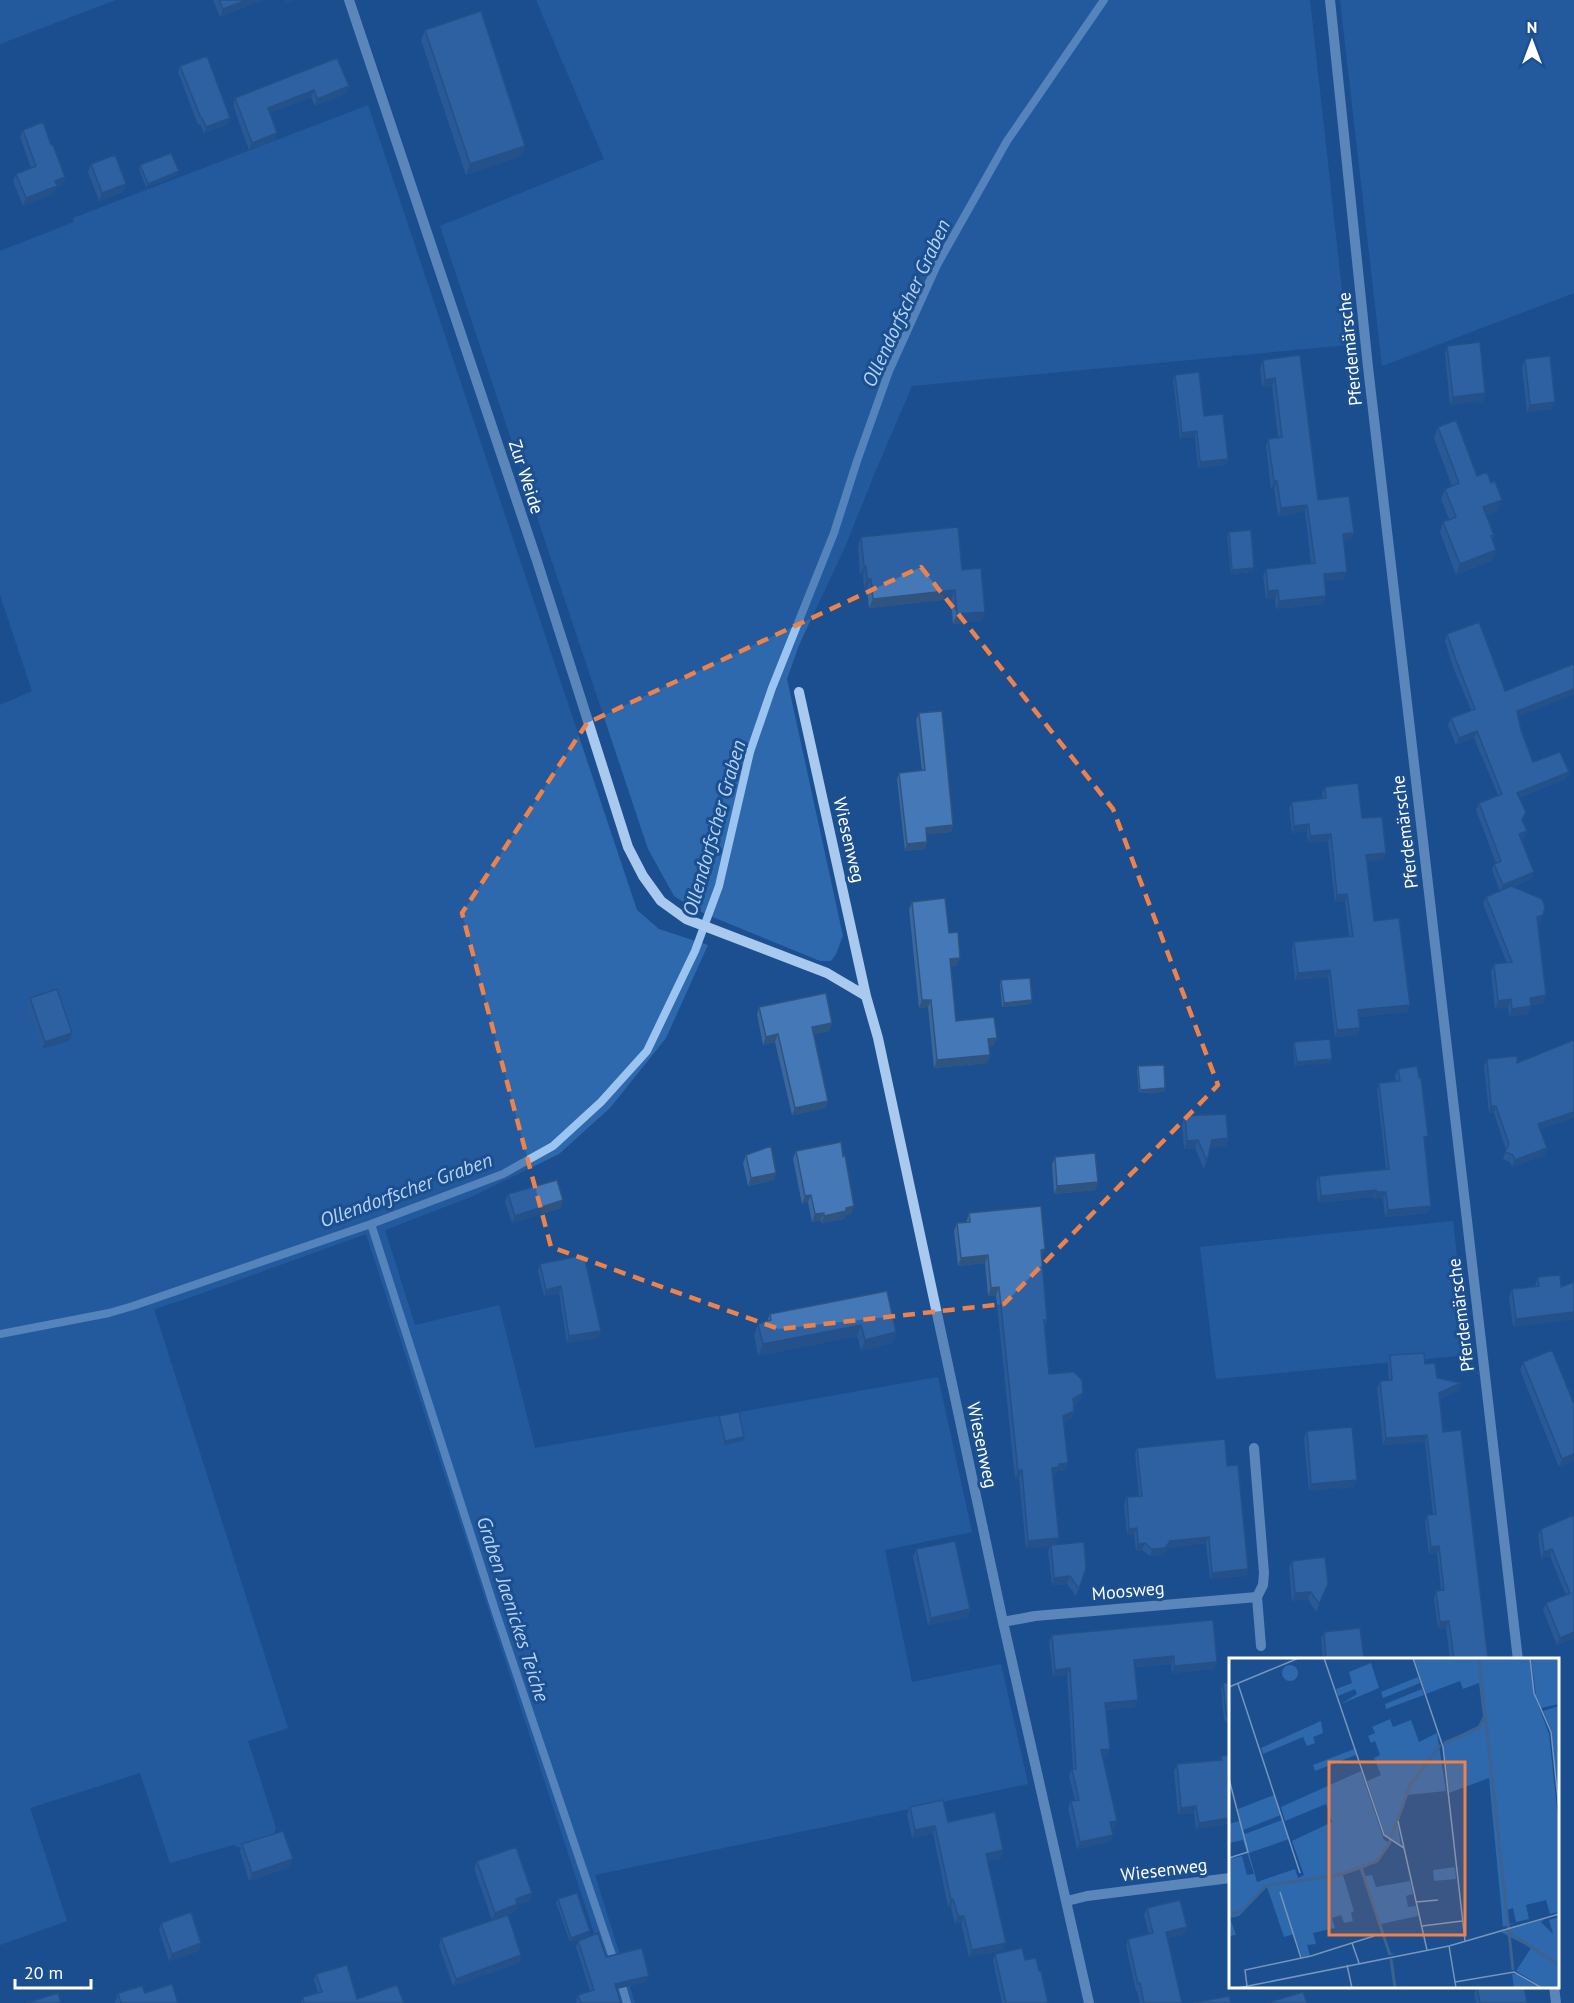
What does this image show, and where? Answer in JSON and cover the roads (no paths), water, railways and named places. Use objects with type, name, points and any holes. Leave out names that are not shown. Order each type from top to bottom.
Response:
[{"type":"street","name":"Zur Weide","points":[[349,0],[530,538],[628,846],[643,876],[661,901],[686,919],[827,973],[866,996]]},
{"type":"street","name":"Pferdemärsche","points":[[1330,0],[1368,367],[1518,1658]]},
{"type":"street","name":"Wiesenweg","points":[[799,692],[866,996],[878,1038],[1003,1622],[1089,2003]]},
{"type":"street","points":[[1254,1448],[1264,1573],[1263,1586],[1257,1597],[1261,1646]]},
{"type":"street","name":"Moosweg","points":[[1003,1622],[1035,1616],[1257,1597]]},
{"type":"street","name":"Wiesenweg","points":[[1066,1901],[1087,1896],[1229,1878]]},
{"type":"street","points":[[1554,1988],[1556,2003]]},
{"type":"waterway","name":"Ollendorfscher Graben","points":[[0,1334],[109,1313],[133,1306],[371,1224],[503,1174],[553,1146],[601,1102],[647,1051],[695,951],[719,886],[750,752],[772,688],[834,533],[889,371],[937,265],[1007,141],[1104,0]]},
{"type":"waterway","name":"Graben Jaenickes Teiche","points":[[371,1224],[496,1613],[615,1964]]},
{"type":"waterway","name":"Graben Jaenickes Teiche","points":[[620,1979],[627,2003]]}]
